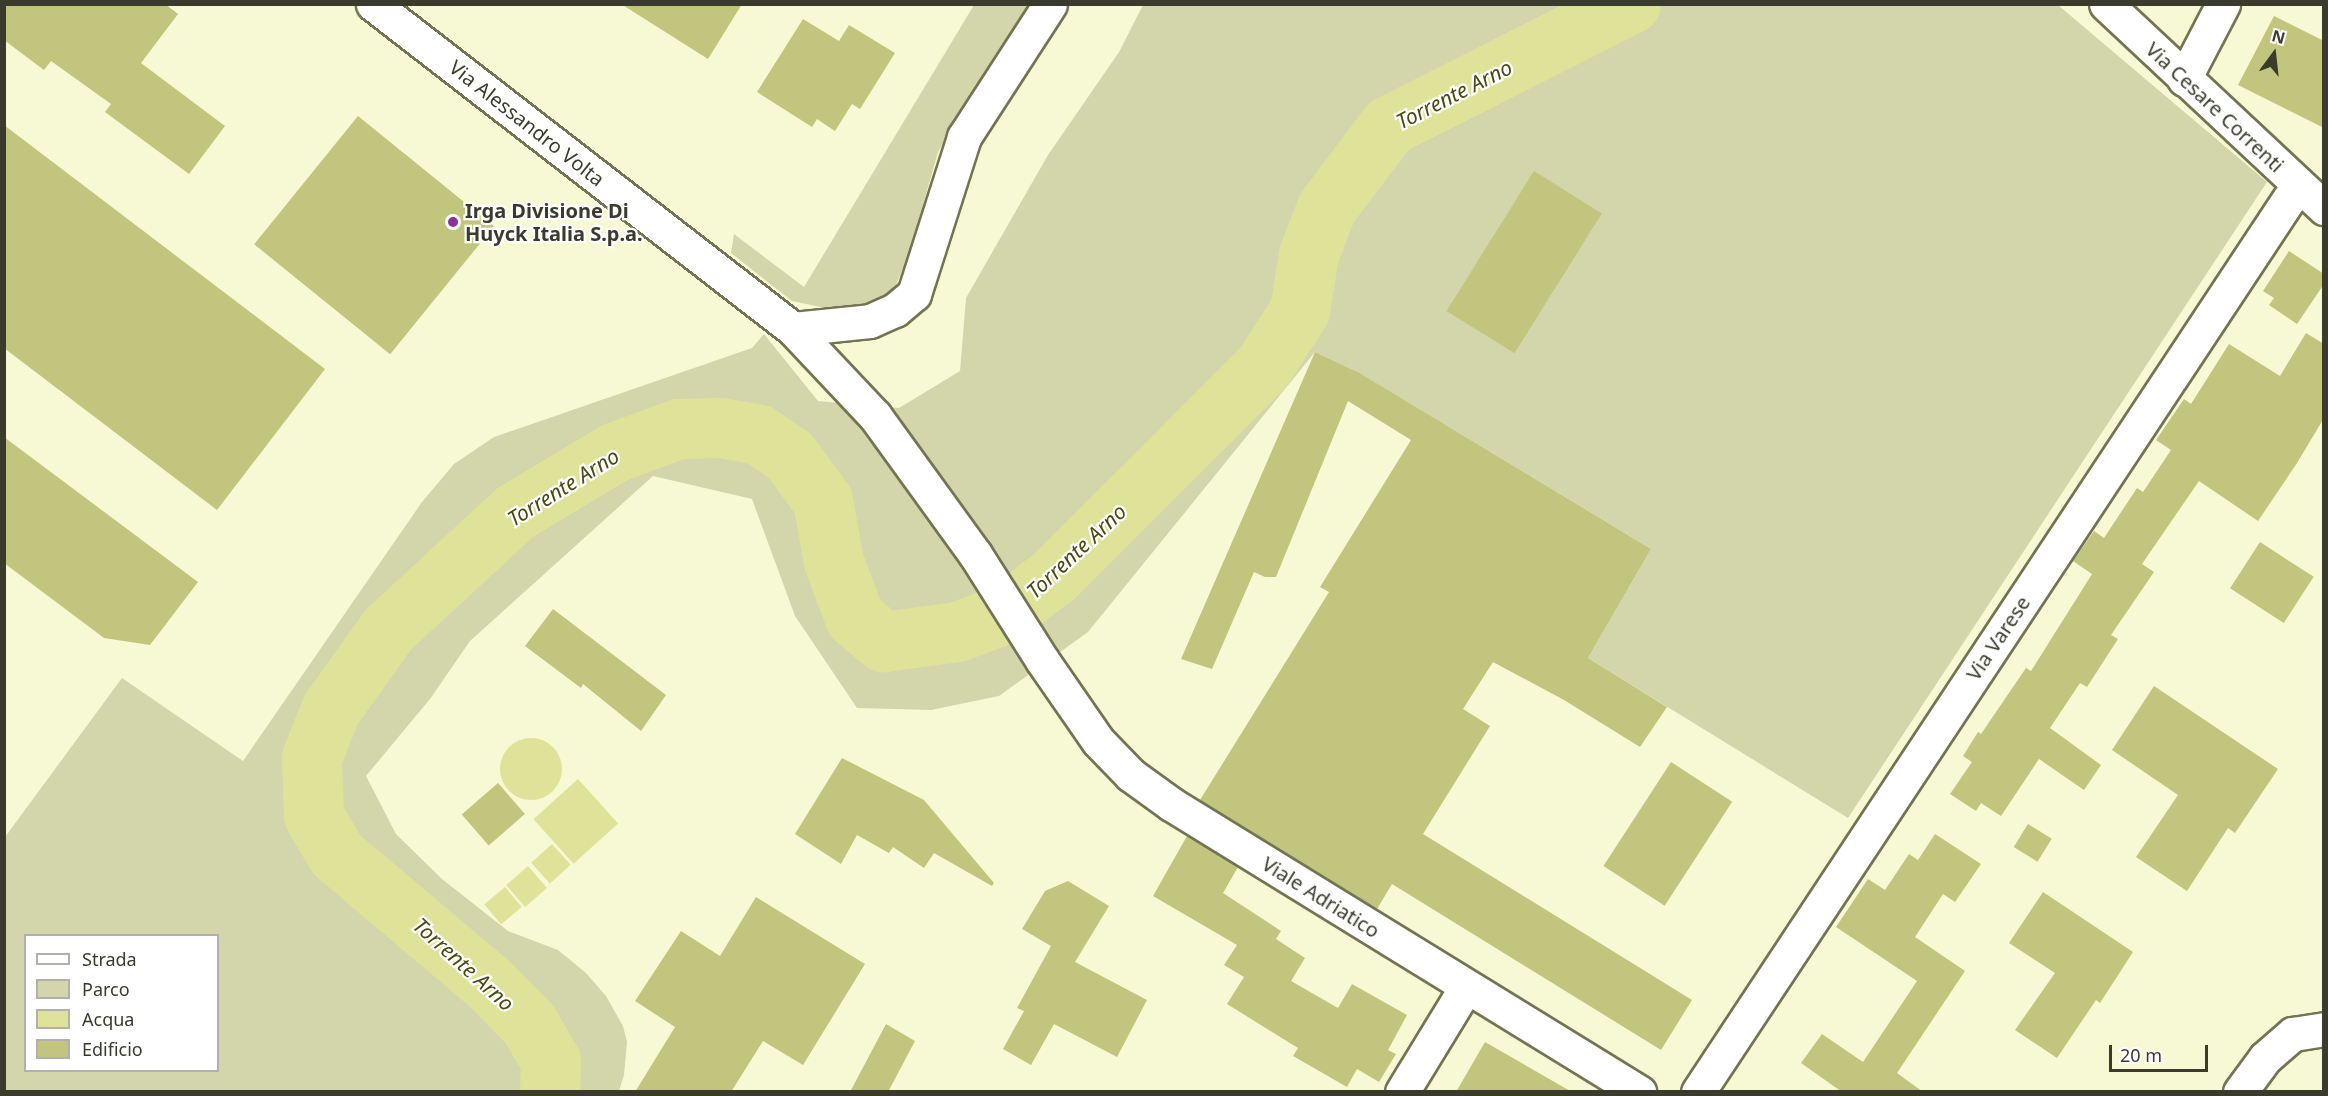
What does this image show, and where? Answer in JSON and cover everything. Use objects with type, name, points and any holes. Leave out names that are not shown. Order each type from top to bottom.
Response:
[{"type":"street","name":"Via Alessandro Volta","points":[[373,4],[794,329],[875,416],[975,554]]},
{"type":"street","points":[[794,329],[870,321],[895,310],[914,294],[964,137],[1050,4]]},
{"type":"street","name":"Via Cesare Correnti","points":[[2106,4],[2324,208]]},
{"type":"street","points":[[2184,79],[2223,4]]},
{"type":"street","name":"Via Varese","points":[[1698,1092],[2298,185]]},
{"type":"street","name":"Viale Adriatico","points":[[975,554],[1042,660],[1098,741],[1131,775],[1171,804],[1639,1092]]},
{"type":"street","points":[[1402,1092],[1466,987]]},
{"type":"street","points":[[2240,1092],[2265,1058],[2293,1034],[2324,1029]]},
{"type":"green space","points":[[974,5],[1028,5],[938,152],[909,254],[894,290],[871,306],[825,308],[792,301],[731,253],[734,234],[804,287]]},
{"type":"green space","points":[[1143,5],[2058,5],[2267,182],[1848,818],[1588,658],[1651,549],[1360,373],[1315,352],[1088,632],[999,696],[931,710],[857,708],[795,616],[752,499],[653,476],[470,641],[430,699],[366,776],[396,834],[442,879],[508,931],[558,950],[586,973],[606,996],[623,1026],[627,1042],[624,1075],[619,1091],[5,1091],[5,837],[122,678],[243,761],[422,502],[454,464],[494,437],[752,348],[764,334],[818,401],[899,408],[960,371],[966,298],[1048,155],[1119,52]]},
{"type":"water","points":[[531,738],[548,743],[553,747],[557,752],[562,769],[557,786],[553,791],[548,795],[531,800],[514,795],[509,791],[505,786],[500,769],[505,752],[509,747],[514,743]]},
{"type":"water","points":[[578,779],[618,824],[574,864],[533,819]]},
{"type":"water","points":[[552,844],[571,865],[550,884],[531,863]]},
{"type":"water","points":[[528,866],[547,888],[525,907],[506,885]]},
{"type":"water","points":[[505,887],[522,907],[501,924],[484,904]]},
{"type":"building","points":[[4,4],[165,4],[178,14],[141,63],[225,126],[189,174],[105,112],[111,104],[51,61],[44,70],[4,40]]},
{"type":"building","points":[[621,4],[742,4],[708,59]]},
{"type":"building","points":[[2274,16],[2324,41],[2324,128],[2238,85]]},
{"type":"building","points":[[803,19],[839,41],[849,25],[895,53],[860,109],[852,104],[835,131],[817,119],[812,127],[757,92]]},
{"type":"building","points":[[358,116],[494,226],[390,354],[254,244]]},
{"type":"building","points":[[4,125],[325,369],[217,510],[4,348]]},
{"type":"building","points":[[1534,171],[1602,213],[1514,353],[1447,311]]},
{"type":"building","points":[[2289,251],[2324,274],[2324,284],[2297,324],[2269,305],[2274,298],[2263,291]]},
{"type":"building","points":[[2306,333],[2324,344],[2324,418],[2297,463],[2258,521],[2199,481],[2142,564],[2154,572],[2111,635],[2118,639],[2087,687],[2080,683],[2050,728],[2101,765],[2084,790],[2039,759],[2001,816],[1981,803],[1976,811],[1950,794],[1972,762],[1963,756],[1978,732],[1981,734],[2026,668],[2031,671],[2092,574],[2073,561],[2094,531],[2104,538],[2137,488],[2143,492],[2171,450],[2156,440],[2184,399],[2191,404],[2229,344],[2280,376]]},
{"type":"building","points":[[1315,352],[1360,373],[1651,549],[1588,658],[1667,707],[1640,747],[1564,700],[1493,662],[1463,709],[1490,726],[1423,834],[1692,1000],[1661,1050],[1392,884],[1377,909],[1200,800],[1329,592],[1320,587],[1411,440],[1348,401],[1276,577],[1265,577],[1254,572],[1212,669],[1181,659]]},
{"type":"building","points":[[4,437],[198,582],[150,645],[104,638],[4,563]]},
{"type":"building","points":[[2260,542],[2314,577],[2284,623],[2230,588]]},
{"type":"building","points":[[553,609],[666,695],[641,731],[583,684],[581,688],[525,646]]},
{"type":"building","points":[[2154,686],[2278,769],[2235,833],[2228,828],[2187,891],[2136,857],[2178,795],[2112,750]]},
{"type":"building","points":[[842,758],[924,800],[994,883],[992,886],[934,853],[924,868],[893,847],[889,853],[857,835],[841,864],[795,834]]},
{"type":"building","points":[[1671,762],[1732,802],[1665,906],[1603,866]]},
{"type":"building","points":[[498,783],[525,814],[489,845],[462,814]]},
{"type":"building","points":[[2028,824],[2052,839],[2037,862],[2014,847]]},
{"type":"building","points":[[1935,834],[1981,864],[1955,902],[1943,894],[1915,937],[1965,971],[1897,1073],[1923,1092],[1842,1092],[1801,1063],[1822,1034],[1863,1062],[1917,981],[1836,927],[1868,879],[1885,890],[1909,854],[1918,860]]},
{"type":"building","points":[[1187,836],[1238,867],[1223,893],[1281,931],[1276,939],[1305,958],[1291,981],[1338,1008],[1352,984],[1407,1015],[1388,1050],[1396,1054],[1379,1082],[1357,1069],[1347,1087],[1293,1056],[1298,1048],[1227,1004],[1244,977],[1224,965],[1237,945],[1153,896]]},
{"type":"building","points":[[1068,881],[1109,906],[1075,962],[1147,1000],[1117,1057],[1054,1024],[1031,1065],[1003,1049],[1024,1011],[1017,1008],[1051,946],[1022,929],[1045,891]]},
{"type":"building","points":[[2043,892],[2133,952],[2100,1003],[2096,1000],[2057,1058],[2015,1030],[2055,973],[2009,943]]},
{"type":"building","points":[[756,897],[865,964],[803,1065],[763,1041],[731,1092],[635,1092],[675,1027],[635,1001],[681,931],[720,956]]},
{"type":"building","points":[[886,1024],[915,1041],[888,1092],[850,1092]]},
{"type":"building","points":[[1485,1042],[1572,1092],[1456,1092]]},
{"type":"waterway","name":"Torrente Arno","points":[[550,1092],[551,1061],[529,1024],[491,985],[337,855],[314,816],[312,758],[331,710],[388,630],[516,512],[614,453],[679,429],[721,428],[759,435],[790,456],[823,501],[834,562],[855,618],[884,642],[958,632],[1003,615],[1055,576],[1263,368],[1300,311],[1309,255],[1327,208],[1389,126],[1631,4]]},
{"type":"place","name":"Irga Divisione Di Huyck Italia S.p.a.","points":[[453,222]]}]
